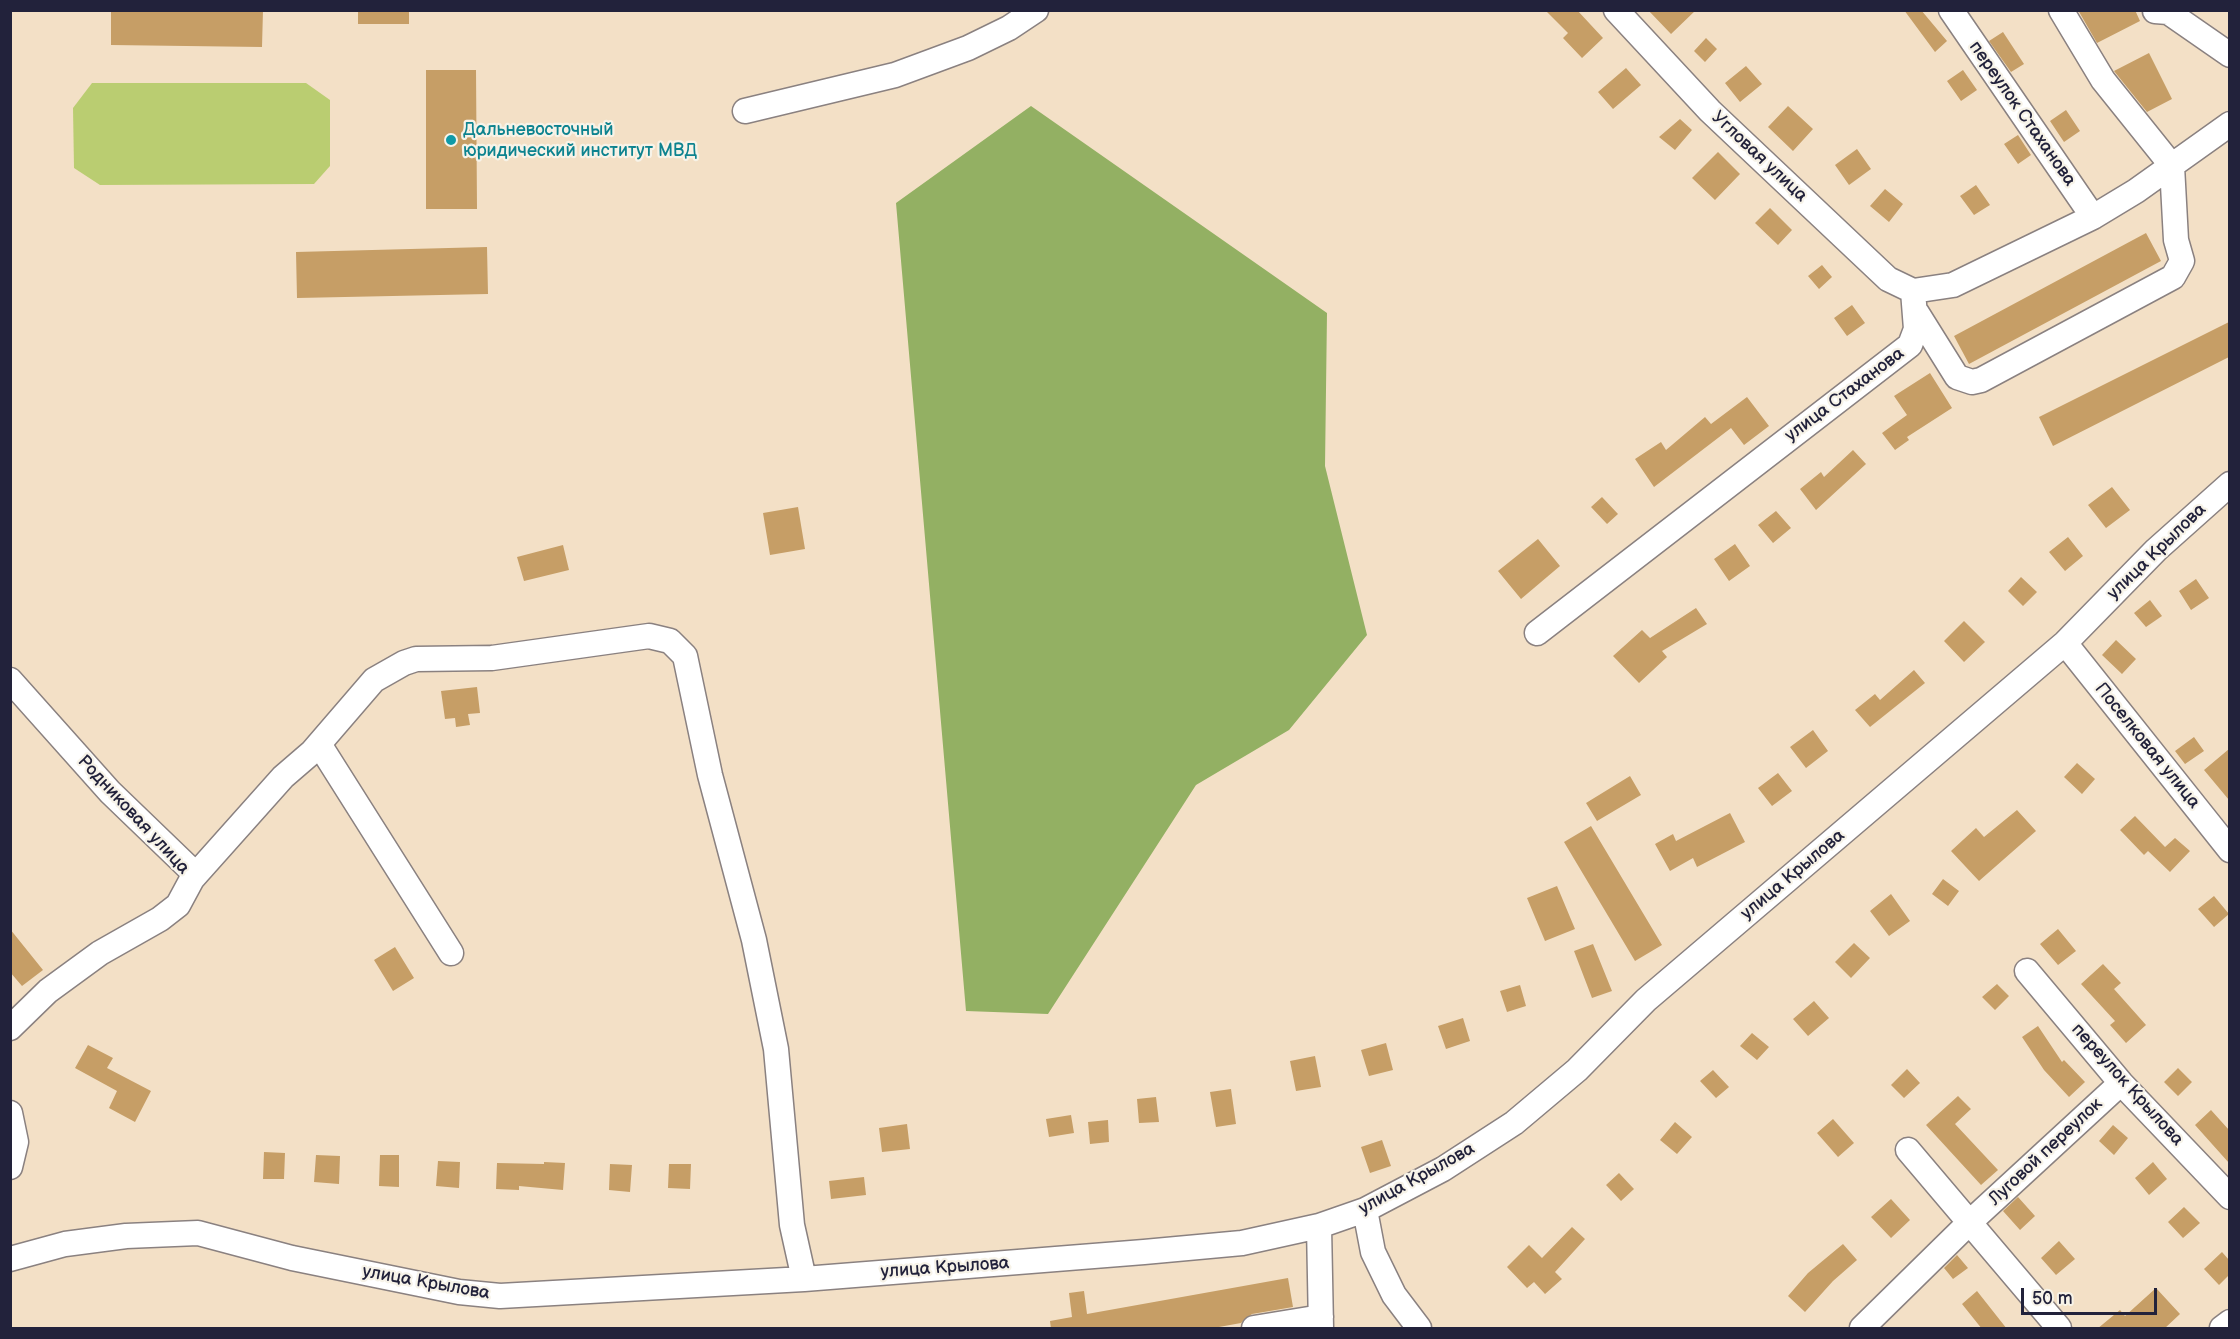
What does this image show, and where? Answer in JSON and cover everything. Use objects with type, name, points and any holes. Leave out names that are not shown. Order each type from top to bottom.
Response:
[{"type":"street","points":[[745,111],[895,75],[968,48],[1009,28],[1036,10]]},
{"type":"street","name":"Угловая улица","points":[[1616,10],[1710,111],[1915,302]]},
{"type":"street","name":"переулок Стаханова","points":[[1951,10],[2093,217]]},
{"type":"street","points":[[2061,10],[2103,80],[2172,166],[2176,240],[2182,261],[2173,277],[1981,380],[1972,382],[1957,377],[1915,302],[2093,217],[2172,166],[2226,134]]},
{"type":"street","points":[[2155,10],[2168,12],[2229,55]]},
{"type":"street","name":"улица Стаханова","points":[[1537,633],[1910,345],[1916,329],[1915,302]]},
{"type":"street","name":"улица Крылова","points":[[10,1259],[65,1244],[126,1236],[198,1233],[292,1257],[459,1292],[500,1296],[804,1279],[1242,1243],[1319,1226],[1365,1210],[1443,1169],[1514,1123],[1577,1070],[1646,1000],[2065,643],[2156,550],[2229,484]]},
{"type":"street","points":[[192,879],[283,777],[319,744],[374,680],[416,659],[492,658],[649,636],[670,641],[685,656],[710,776],[754,940],[776,1049],[792,1225],[804,1279]]},
{"type":"street","name":"Поселковая улица","points":[[2065,643],[2229,850]]},
{"type":"street","name":"Родниковая улица","points":[[10,680],[110,792],[191,870],[192,879],[178,905],[160,919],[100,953],[48,991],[10,1028]]},
{"type":"street","points":[[319,744],[451,953]]},
{"type":"street","name":"переулок Крылова","points":[[2028,971],[2121,1083],[2229,1197]]},
{"type":"street","name":"Луговой переулок","points":[[1862,1329],[1970,1222],[2121,1083]]},
{"type":"street","points":[[10,1113],[16,1142],[10,1167]]},
{"type":"street","points":[[1908,1150],[2059,1329]]},
{"type":"street","points":[[1365,1210],[1373,1252],[1394,1295],[1419,1329]]},
{"type":"street","points":[[1254,1329],[1321,1323],[1319,1226]]},
{"type":"street","points":[[2222,1329],[2229,1322]]},
{"type":"green space","points":[[92,83],[306,83],[330,100],[330,166],[314,184],[100,185],[74,168],[73,108]]},
{"type":"green space","points":[[1031,106],[1327,313],[1325,466],[1367,635],[1289,730],[1196,785],[1048,1014],[966,1011],[896,203]]},
{"type":"building","points":[[111,10],[263,10],[262,47],[111,45]]},
{"type":"building","points":[[358,10],[409,10],[409,24],[358,24]]},
{"type":"building","points":[[1545,10],[1577,10],[1603,38],[1582,58],[1563,38],[1568,33]]},
{"type":"building","points":[[1648,10],[1696,10],[1671,34]]},
{"type":"building","points":[[1904,10],[1921,10],[1947,41],[1935,52]]},
{"type":"building","points":[[2078,10],[2135,10],[2140,21],[2097,43]]},
{"type":"building","points":[[2003,32],[2024,64],[2011,72],[1989,41]]},
{"type":"building","points":[[1706,38],[1717,49],[1705,62],[1694,51]]},
{"type":"building","points":[[2149,53],[2172,99],[2147,112],[2114,71]]},
{"type":"building","points":[[1746,66],[1762,84],[1740,102],[1725,83]]},
{"type":"building","points":[[1626,68],[1641,85],[1613,109],[1598,92]]},
{"type":"building","name":"Дальневосточный юридический институт МВД","points":[[426,70],[476,70],[477,209],[426,209]]},
{"type":"building","points":[[1963,70],[1977,90],[1961,101],[1947,81]]},
{"type":"building","points":[[1788,106],[1813,129],[1793,151],[1768,127]]},
{"type":"building","points":[[2066,110],[2080,131],[2064,142],[2050,121]]},
{"type":"building","points":[[1680,119],[1692,130],[1675,150],[1659,137]]},
{"type":"building","points":[[2018,135],[2031,155],[2018,164],[2004,144]]},
{"type":"building","points":[[1857,149],[1871,169],[1849,185],[1835,165]]},
{"type":"building","points":[[1718,152],[1740,174],[1715,200],[1692,178]]},
{"type":"building","points":[[1976,185],[1990,205],[1974,215],[1960,196]]},
{"type":"building","points":[[1885,189],[1903,204],[1889,222],[1870,206]]},
{"type":"building","points":[[1770,208],[1792,230],[1778,245],[1755,223]]},
{"type":"building","points":[[2146,233],[2161,261],[1969,364],[1954,336]]},
{"type":"building","points":[[487,247],[488,294],[297,298],[296,252]]},
{"type":"building","points":[[1822,265],[1832,277],[1819,289],[1808,276]]},
{"type":"building","points":[[1852,305],[1865,323],[1847,336],[1834,318]]},
{"type":"building","points":[[2229,322],[2229,357],[2053,446],[2039,417]]},
{"type":"building","points":[[1930,373],[1952,408],[1907,437],[1909,440],[1895,450],[1882,433],[1907,415],[1894,396]]},
{"type":"building","points":[[1747,397],[1769,426],[1744,445],[1731,428],[1654,487],[1635,459],[1661,442],[1666,450],[1705,417],[1711,424]]},
{"type":"building","points":[[1853,450],[1866,464],[1816,510],[1800,489],[1821,472],[1824,477]]},
{"type":"building","points":[[2112,487],[2130,510],[2106,528],[2088,505]]},
{"type":"building","points":[[1602,497],[1618,514],[1607,524],[1591,507]]},
{"type":"building","points":[[798,507],[805,549],[770,555],[763,513]]},
{"type":"building","points":[[1776,511],[1791,528],[1773,543],[1758,525]]},
{"type":"building","points":[[2068,537],[2083,556],[2065,571],[2049,552]]},
{"type":"building","points":[[1538,539],[1560,566],[1521,599],[1498,571]]},
{"type":"building","points":[[1735,544],[1750,566],[1729,581],[1714,559]]},
{"type":"building","points":[[563,545],[569,570],[524,581],[517,557]]},
{"type":"building","points":[[2021,577],[2037,592],[2023,606],[2008,591]]},
{"type":"building","points":[[2196,579],[2209,598],[2191,610],[2179,591]]},
{"type":"building","points":[[2150,600],[2162,616],[2146,627],[2134,613]]},
{"type":"building","points":[[1696,608],[1707,624],[1662,651],[1667,657],[1639,683],[1613,656],[1642,630],[1650,638]]},
{"type":"building","points":[[1964,621],[1985,642],[1964,662],[1944,641]]},
{"type":"building","points":[[2116,640],[2136,659],[2122,674],[2102,655]]},
{"type":"building","points":[[1914,670],[1925,683],[1870,727],[1855,710],[1875,694],[1880,700]]},
{"type":"building","points":[[477,687],[480,713],[468,714],[470,725],[456,727],[455,718],[445,719],[441,691]]},
{"type":"building","points":[[1813,730],[1828,751],[1806,768],[1790,747]]},
{"type":"building","points":[[2194,737],[2204,751],[2185,764],[2175,751]]},
{"type":"building","points":[[2229,749],[2229,800],[2204,770]]},
{"type":"building","points":[[2077,763],[2095,779],[2082,794],[2064,777]]},
{"type":"building","points":[[1778,773],[1792,791],[1772,806],[1758,788]]},
{"type":"building","points":[[1630,776],[1641,795],[1597,821],[1586,803]]},
{"type":"building","points":[[2017,810],[2036,831],[1979,881],[1951,851],[1976,828],[1984,837]]},
{"type":"building","points":[[1730,813],[1745,842],[1697,867],[1693,858],[1670,871],[1655,844],[1673,834],[1676,841]]},
{"type":"building","points":[[2135,816],[2165,847],[2175,838],[2190,851],[2170,872],[2148,851],[2144,855],[2120,830]]},
{"type":"building","points":[[1591,826],[1662,945],[1635,961],[1564,842]]},
{"type":"building","points":[[1943,879],[1959,891],[1948,906],[1932,894]]},
{"type":"building","points":[[1557,886],[1575,929],[1545,941],[1527,898]]},
{"type":"building","points":[[1891,894],[1910,921],[1889,936],[1870,911]]},
{"type":"building","points":[[2214,896],[2229,914],[2214,927],[2198,909]]},
{"type":"building","points":[[10,929],[43,970],[22,986],[10,972]]},
{"type":"building","points":[[2058,929],[2076,951],[2058,965],[2040,944]]},
{"type":"building","points":[[1854,943],[1870,958],[1851,978],[1835,962]]},
{"type":"building","points":[[1593,944],[1612,991],[1592,998],[1574,951]]},
{"type":"building","points":[[395,947],[414,978],[393,991],[374,960]]},
{"type":"building","points":[[2103,964],[2121,983],[2114,989],[2146,1025],[2126,1043],[2110,1025],[2115,1021],[2081,984]]},
{"type":"building","points":[[1997,984],[2009,996],[1995,1010],[1982,997]]},
{"type":"building","points":[[1520,985],[1526,1006],[1507,1012],[1500,991]]},
{"type":"building","points":[[1814,1001],[1829,1018],[1808,1036],[1793,1019]]},
{"type":"building","points":[[1463,1018],[1470,1041],[1446,1049],[1438,1026]]},
{"type":"building","points":[[2038,1026],[2062,1062],[2064,1060],[2085,1082],[2069,1097],[2044,1070],[2022,1037]]},
{"type":"building","points":[[1752,1033],[1769,1047],[1757,1060],[1740,1046]]},
{"type":"building","points":[[1386,1043],[1393,1070],[1369,1076],[1361,1050]]},
{"type":"building","points":[[88,1045],[113,1058],[107,1068],[151,1091],[135,1122],[109,1108],[117,1091],[75,1068]]},
{"type":"building","points":[[1315,1056],[1321,1087],[1296,1091],[1290,1061]]},
{"type":"building","points":[[2178,1068],[2192,1082],[2178,1096],[2164,1082]]},
{"type":"building","points":[[1907,1069],[1920,1083],[1904,1098],[1891,1085]]},
{"type":"building","points":[[1713,1070],[1729,1087],[1716,1098],[1700,1081]]},
{"type":"building","points":[[1231,1089],[1236,1124],[1216,1127],[1210,1092]]},
{"type":"building","points":[[1958,1096],[1971,1109],[1955,1124],[1998,1170],[1981,1185],[1926,1125]]},
{"type":"building","points":[[1156,1097],[1159,1122],[1139,1123],[1137,1099]]},
{"type":"building","points":[[2211,1110],[2229,1130],[2229,1163],[2195,1125]]},
{"type":"building","points":[[1071,1115],[1074,1133],[1049,1137],[1046,1119]]},
{"type":"building","points":[[1833,1119],[1854,1143],[1838,1157],[1817,1133]]},
{"type":"building","points":[[1108,1120],[1109,1142],[1090,1144],[1088,1122]]},
{"type":"building","points":[[1675,1122],[1692,1137],[1677,1154],[1660,1140]]},
{"type":"building","points":[[907,1124],[910,1149],[882,1152],[879,1128]]},
{"type":"building","points":[[2113,1125],[2128,1138],[2114,1155],[2099,1141]]},
{"type":"building","points":[[1382,1140],[1391,1166],[1370,1173],[1361,1147]]},
{"type":"building","points":[[264,1152],[285,1153],[284,1179],[263,1179]]},
{"type":"building","points":[[316,1155],[340,1156],[339,1184],[314,1182]]},
{"type":"building","points":[[380,1155],[399,1155],[399,1187],[379,1186]]},
{"type":"building","points":[[438,1161],[460,1162],[459,1188],[436,1186]]},
{"type":"building","points":[[544,1162],[565,1163],[563,1190],[519,1186],[519,1190],[496,1189],[497,1163],[544,1164]]},
{"type":"building","points":[[2153,1162],[2167,1179],[2149,1195],[2135,1178]]},
{"type":"building","points":[[610,1164],[632,1165],[630,1192],[609,1190]]},
{"type":"building","points":[[669,1164],[691,1164],[690,1189],[668,1188]]},
{"type":"building","points":[[1619,1173],[1634,1189],[1621,1201],[1606,1185]]},
{"type":"building","points":[[864,1177],[866,1195],[831,1199],[829,1181]]},
{"type":"building","points":[[2018,1197],[2035,1216],[2020,1230],[2003,1211]]},
{"type":"building","points":[[1891,1199],[1910,1220],[1891,1238],[1871,1217]]},
{"type":"building","points":[[2184,1207],[2200,1223],[2183,1238],[2168,1222]]},
{"type":"building","points":[[1572,1227],[1585,1239],[1555,1272],[1562,1279],[1545,1294],[1534,1282],[1527,1288],[1507,1267],[1529,1245],[1542,1258]]},
{"type":"building","points":[[2059,1241],[2075,1259],[2056,1275],[2041,1258]]},
{"type":"building","points":[[1843,1244],[1857,1260],[1833,1281],[1805,1312],[1788,1296],[1808,1273]]},
{"type":"building","points":[[2222,1252],[2229,1260],[2229,1275],[2219,1285],[2204,1269]]},
{"type":"building","points":[[1957,1255],[1968,1268],[1953,1279],[1944,1268]]},
{"type":"building","points":[[1288,1278],[1293,1307],[1252,1314],[1241,1323],[1208,1329],[1051,1329],[1050,1321],[1072,1317],[1069,1293],[1084,1291],[1087,1314]]},
{"type":"building","points":[[2156,1288],[2180,1314],[2164,1329],[2097,1329],[2120,1310],[2125,1316]]},
{"type":"building","points":[[1977,1291],[2007,1329],[1982,1329],[1962,1304]]},
{"type":"place","name":"Дальневосточный юридический институт МВД","points":[[451,140]]}]
